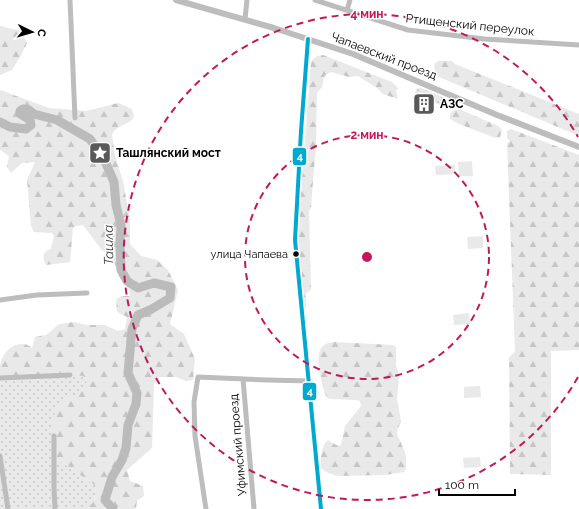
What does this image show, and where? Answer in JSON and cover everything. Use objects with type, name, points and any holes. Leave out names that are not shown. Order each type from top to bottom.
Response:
[{"type":"main road","name":"Чапаевский проезд","points":[[176,0],[245,19],[308,39],[380,65],[498,115],[579,147]]},
{"type":"street","points":[[70,0],[75,118]]},
{"type":"street","points":[[245,19],[247,0]]},
{"type":"street","name":"Ртищенский переулок","points":[[315,0],[408,30],[485,39],[579,45]]},
{"type":"street","points":[[347,10],[350,0]]},
{"type":"street","points":[[308,39],[295,240],[310,381],[321,509]]},
{"type":"street","points":[[0,300],[37,295],[87,293]]},
{"type":"street","points":[[0,378],[70,375]]},
{"type":"street","points":[[206,509],[195,436],[194,402],[198,376],[310,381]]},
{"type":"street","name":"Уфимский проезд","points":[[243,379],[254,509]]},
{"type":"street","points":[[54,436],[55,509]]},
{"type":"street","points":[[0,456],[8,509]]},
{"type":"green space","points":[[0,26],[21,31],[27,43],[12,70],[0,75]]},
{"type":"green space","points":[[323,55],[392,82],[398,88],[396,91],[398,99],[383,94],[377,88],[358,76],[349,77],[331,72],[324,77],[322,87],[317,93],[316,145],[311,207],[309,211],[311,290],[306,293],[306,308],[304,308],[298,234],[311,61],[317,56]]},
{"type":"green space","points":[[438,61],[452,61],[455,64],[579,114],[579,136],[439,77],[435,71],[434,64]]},
{"type":"green space","points":[[421,88],[443,97],[445,101],[440,105],[417,96],[415,94],[416,89]]},
{"type":"green space","points":[[0,90],[49,108],[86,111],[118,103],[132,109],[134,117],[116,129],[112,135],[115,156],[123,181],[130,219],[130,244],[141,256],[157,260],[168,270],[178,290],[170,324],[184,334],[195,359],[193,380],[186,381],[176,377],[160,377],[154,384],[152,448],[127,470],[130,481],[143,486],[144,496],[137,501],[136,509],[87,509],[94,501],[96,486],[56,458],[55,436],[52,427],[54,415],[61,403],[67,398],[81,392],[87,383],[86,378],[83,376],[60,373],[5,376],[0,368],[4,355],[10,348],[18,344],[23,344],[32,348],[35,337],[46,335],[59,324],[74,322],[87,325],[105,325],[118,331],[125,329],[127,317],[117,312],[116,300],[121,296],[130,296],[129,290],[120,278],[113,259],[101,249],[83,225],[73,228],[70,262],[46,265],[44,253],[51,249],[54,236],[52,233],[34,232],[31,226],[27,180],[35,162],[22,163],[11,173],[7,167],[9,156],[0,150]]},
{"type":"green space","points":[[459,109],[498,126],[502,130],[500,137],[495,138],[450,119],[450,114],[454,110]]},
{"type":"green space","points":[[511,129],[579,155],[579,350],[551,351],[551,475],[510,474],[509,357],[515,352],[507,143],[510,141],[507,138],[507,131]]},
{"type":"green space","points":[[472,161],[473,176],[459,176],[458,162]]},
{"type":"green space","points":[[455,165],[455,174],[436,175],[435,166]]},
{"type":"green space","points":[[483,236],[483,248],[468,249],[467,237]]},
{"type":"green space","points":[[469,313],[470,324],[454,325],[453,315]]},
{"type":"green space","points":[[334,342],[393,345],[396,347],[396,365],[399,375],[397,399],[401,421],[397,434],[406,456],[406,468],[404,472],[385,475],[337,476],[326,472],[321,468],[322,453],[326,442],[328,440],[338,446],[341,445],[345,426],[361,406],[360,401],[329,399],[326,396],[321,378],[319,357],[323,346],[327,343]]},
{"type":"green space","points":[[0,368],[6,376],[67,372],[76,373],[85,377],[87,383],[81,392],[68,398],[55,436],[56,458],[96,486],[94,501],[87,509],[0,509]]},
{"type":"green space","points":[[480,386],[481,397],[464,398],[464,387]]},
{"type":"green space","points":[[480,457],[481,467],[464,468],[463,458]]},
{"type":"waterway","name":"Ташла","points":[[0,122],[10,127],[26,129],[31,125],[30,120],[20,114],[20,111],[23,109],[29,110],[34,114],[57,120],[90,139],[104,159],[114,182],[116,205],[121,225],[121,270],[127,281],[138,288],[154,283],[171,287],[170,298],[150,310],[138,315],[132,329],[128,373],[137,393],[136,404],[128,425],[126,448],[122,460],[112,477],[105,500],[113,509]]},
{"type":"transit line","name":"4","points":[[308,39],[295,240],[321,509]]},
{"type":"place","name":"АЗС","points":[[424,104]]},
{"type":"place","name":"Ташлянский мост","points":[[100,153]]},
{"type":"place","name":"улица Чапаева","points":[[296,254]]}]
